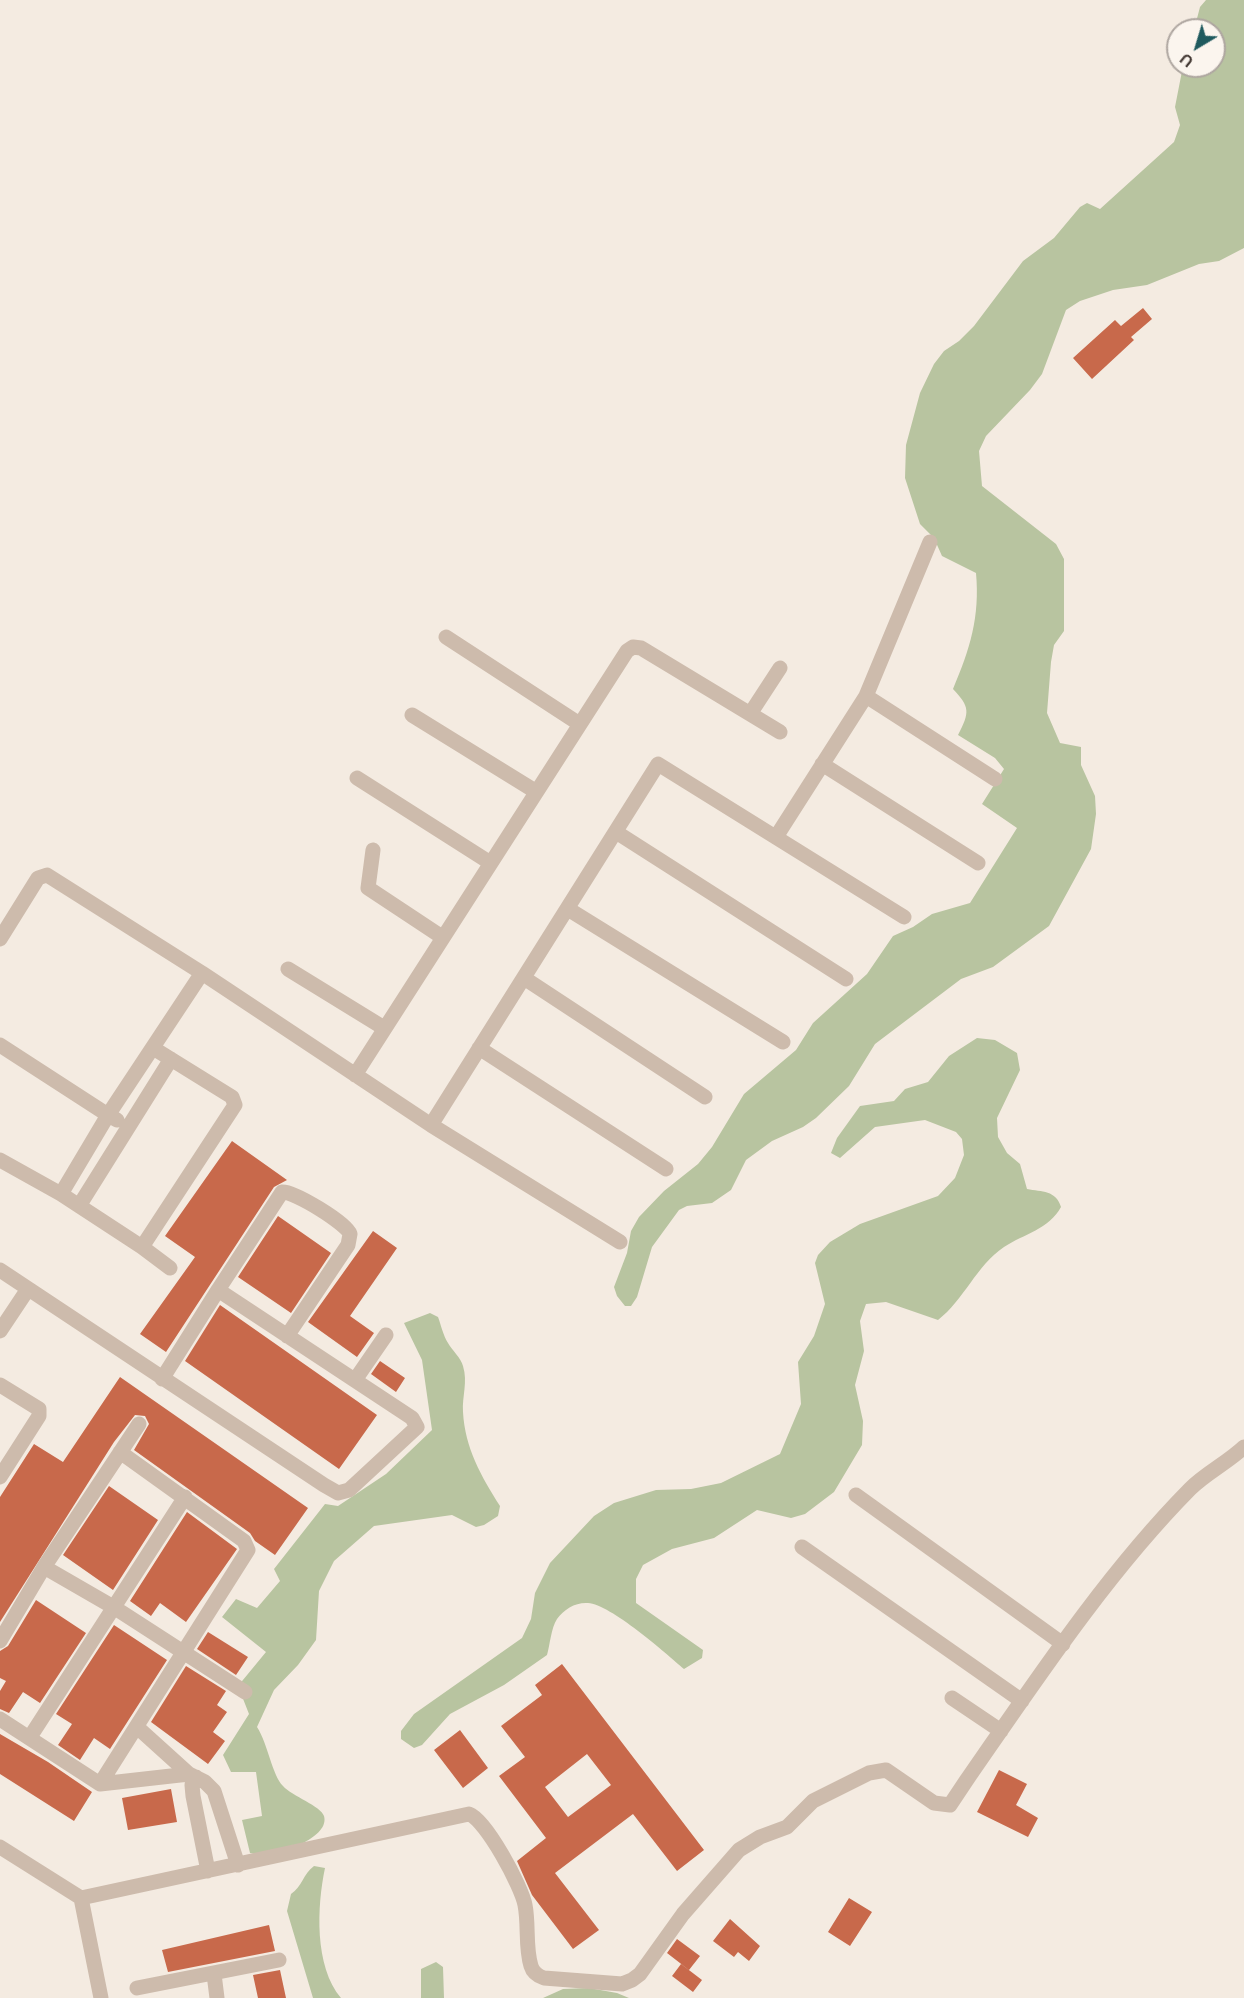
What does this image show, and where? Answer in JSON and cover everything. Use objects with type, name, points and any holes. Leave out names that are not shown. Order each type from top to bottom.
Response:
[{"type":"street","points":[[776,837],[866,696],[930,542]]},
{"type":"street","points":[[446,637],[578,723]]},
{"type":"street","points":[[355,1075],[578,723],[627,651],[633,647],[641,648],[780,732]]},
{"type":"street","points":[[750,714],[780,668]]},
{"type":"street","points":[[866,696],[995,779]]},
{"type":"street","points":[[412,715],[535,791]]},
{"type":"street","points":[[430,1125],[658,764],[904,917]]},
{"type":"street","points":[[822,765],[978,863]]},
{"type":"street","points":[[357,778],[489,862]]},
{"type":"street","points":[[616,832],[846,979]]},
{"type":"street","points":[[373,850],[368,888],[441,937]]},
{"type":"street","points":[[0,939],[38,878],[47,875],[202,973],[430,1125],[620,1242]]},
{"type":"street","points":[[568,909],[783,1042]]},
{"type":"street","points":[[288,969],[384,1028]]},
{"type":"street","points":[[61,1194],[108,1115],[202,973]]},
{"type":"street","points":[[524,978],[705,1097]]},
{"type":"street","points":[[0,1045],[127,1127]]},
{"type":"street","points":[[142,1247],[235,1105],[232,1097],[153,1048]]},
{"type":"street","points":[[479,1048],[666,1169]]},
{"type":"street","points":[[79,1206],[171,1059]]},
{"type":"street","points":[[0,1160],[61,1194],[170,1268]]},
{"type":"street","points":[[162,1379],[274,1199],[282,1192],[293,1194],[344,1225],[350,1234],[348,1245],[287,1336]]},
{"type":"street","points":[[2,1275],[28,1289],[324,1485],[344,1493],[417,1427],[412,1418],[218,1290]]},
{"type":"street","points":[[0,1331],[28,1289]]},
{"type":"street","points":[[356,1380],[386,1335]]},
{"type":"street","points":[[0,1385],[39,1409],[39,1416],[0,1477]]},
{"type":"street","points":[[0,1641],[44,1566],[139,1424]]},
{"type":"street","points":[[0,1847],[81,1899],[469,1814],[475,1816],[510,1870],[525,1903],[530,1964],[535,1974],[544,1978],[622,1984],[637,1977],[683,1914],[729,1860],[748,1843],[780,1831],[813,1801],[875,1770],[892,1772],[934,1803],[951,1805],[1063,1644],[1159,1522],[1192,1487],[1244,1447]]},
{"type":"street","points":[[100,1784],[248,1548],[244,1541],[120,1452]]},
{"type":"street","points":[[856,1495],[1063,1644]]},
{"type":"street","points":[[30,1737],[115,1608],[184,1497]]},
{"type":"street","points":[[802,1547],[1022,1701]]},
{"type":"street","points":[[44,1566],[115,1608],[245,1692]]},
{"type":"street","points":[[952,1698],[1001,1731]]},
{"type":"street","points":[[0,1719],[100,1784],[192,1775]]},
{"type":"street","points":[[137,1727],[214,1791],[238,1865]]},
{"type":"street","points":[[192,1775],[193,1796],[208,1872]]},
{"type":"street","points":[[81,1899],[101,1998]]},
{"type":"street","points":[[137,1988],[279,1960]]},
{"type":"street","points":[[214,1974],[217,1998]]},
{"type":"green space","points":[[1206,0],[1244,0],[1244,248],[1219,261],[1199,264],[1147,285],[1113,290],[1080,301],[1066,310],[1042,374],[1030,390],[986,436],[979,451],[982,486],[1056,544],[1064,559],[1064,631],[1054,645],[1047,713],[1060,743],[1081,747],[1081,765],[1095,796],[1096,814],[1091,849],[1049,926],[993,967],[961,979],[875,1044],[849,1086],[816,1118],[803,1127],[772,1141],[746,1160],[731,1190],[712,1203],[687,1206],[679,1210],[652,1247],[637,1297],[631,1306],[625,1306],[617,1296],[614,1287],[627,1253],[631,1231],[639,1217],[664,1191],[698,1164],[712,1147],[744,1094],[796,1050],[813,1023],[867,974],[893,936],[913,927],[932,914],[970,903],[1017,828],[982,804],[1004,769],[995,758],[958,735],[965,721],[966,710],[963,701],[953,689],[964,660],[975,618],[976,573],[942,556],[934,538],[920,524],[905,478],[906,445],[920,393],[934,364],[944,351],[959,341],[974,326],[1023,261],[1054,238],[1080,207],[1087,203],[1100,209],[1174,142],[1180,125],[1175,107],[1181,78],[1226,78],[1226,18],[1197,18],[1200,7]]},
{"type":"green space","points":[[977,1038],[995,1040],[1017,1053],[1020,1070],[997,1118],[998,1137],[1007,1153],[1020,1164],[1027,1189],[1056,1197],[1061,1207],[1050,1221],[994,1255],[938,1320],[886,1302],[866,1304],[860,1321],[864,1351],[855,1385],[863,1421],[862,1445],[834,1492],[805,1514],[791,1518],[757,1510],[714,1538],[672,1549],[643,1565],[636,1579],[636,1603],[703,1650],[702,1658],[684,1669],[624,1620],[598,1606],[588,1603],[575,1605],[557,1619],[547,1655],[504,1685],[450,1714],[422,1745],[414,1748],[401,1739],[401,1731],[414,1714],[522,1638],[531,1619],[535,1593],[550,1563],[594,1516],[614,1503],[656,1490],[691,1489],[721,1483],[780,1454],[801,1404],[798,1362],[814,1336],[825,1304],[815,1263],[818,1255],[830,1242],[860,1224],[938,1196],[955,1178],[964,1155],[962,1139],[956,1132],[925,1120],[875,1127],[840,1158],[831,1153],[837,1138],[860,1106],[894,1101],[905,1089],[928,1082],[949,1056]]},
{"type":"green space","points":[[430,1313],[438,1317],[446,1340],[463,1366],[465,1378],[463,1412],[467,1438],[480,1473],[500,1506],[498,1516],[476,1527],[452,1515],[374,1526],[334,1561],[319,1591],[316,1640],[298,1665],[274,1690],[257,1727],[279,1781],[287,1790],[322,1812],[324,1824],[313,1837],[285,1851],[269,1856],[250,1853],[242,1820],[262,1816],[256,1772],[231,1772],[223,1755],[249,1714],[238,1686],[266,1652],[222,1617],[236,1599],[257,1608],[280,1581],[274,1569],[325,1504],[338,1506],[386,1474],[432,1430],[422,1360],[404,1323]]},
{"type":"green space","points":[[314,1866],[325,1868],[319,1917],[322,1953],[332,1985],[341,1998],[313,1998],[287,1911],[291,1894]]},
{"type":"green space","points":[[436,1962],[443,1967],[444,1998],[421,1998],[421,1969]]},
{"type":"green space","points":[[589,1988],[617,1993],[629,1998],[543,1998],[563,1989]]},
{"type":"building","points":[[1143,308],[1152,319],[1131,337],[1134,340],[1092,379],[1073,358],[1115,320],[1121,326]]},
{"type":"building","points":[[232,1141],[287,1180],[274,1187],[166,1352],[140,1334],[195,1257],[165,1236]]},
{"type":"building","points":[[278,1216],[331,1253],[291,1313],[238,1277]]},
{"type":"building","points":[[373,1231],[397,1248],[350,1316],[374,1333],[357,1357],[308,1322]]},
{"type":"building","points":[[220,1305],[377,1415],[339,1469],[185,1361]]},
{"type":"building","points":[[380,1361],[405,1378],[396,1392],[371,1374]]},
{"type":"building","points":[[120,1377],[308,1508],[275,1555],[255,1541],[250,1533],[134,1450],[149,1424],[145,1416],[135,1415],[114,1442],[0,1622],[0,1497],[34,1444],[63,1462]]},
{"type":"building","points":[[109,1486],[158,1520],[113,1590],[63,1555]]},
{"type":"building","points":[[187,1512],[237,1549],[186,1622],[160,1603],[151,1616],[130,1601]]},
{"type":"building","points":[[36,1600],[86,1633],[40,1703],[23,1692],[9,1713],[0,1709],[0,1691],[6,1681],[0,1678],[0,1651],[8,1646]]},
{"type":"building","points":[[114,1625],[167,1660],[110,1749],[94,1738],[80,1760],[58,1745],[72,1724],[56,1714]]},
{"type":"building","points":[[208,1632],[248,1657],[236,1675],[197,1649]]},
{"type":"building","points":[[562,1664],[704,1850],[677,1871],[633,1814],[555,1873],[599,1930],[573,1949],[532,1895],[517,1861],[546,1838],[499,1776],[525,1757],[501,1726],[542,1695],[535,1685]],"holes":[[[587,1754],[611,1785],[568,1817],[545,1787]]]},
{"type":"building","points":[[186,1666],[226,1691],[217,1705],[227,1712],[213,1732],[225,1741],[208,1764],[151,1722]]},
{"type":"building","points":[[460,1730],[488,1768],[463,1788],[434,1750]]},
{"type":"building","points":[[0,1734],[48,1762],[92,1792],[74,1821],[0,1774]]},
{"type":"building","points":[[999,1770],[1027,1784],[1016,1805],[1038,1818],[1028,1837],[977,1812]]},
{"type":"building","points":[[171,1789],[177,1822],[128,1830],[122,1798]]},
{"type":"building","points":[[849,1898],[872,1912],[850,1946],[828,1932]]},
{"type":"building","points":[[730,1919],[760,1946],[749,1961],[738,1952],[734,1957],[713,1941]]},
{"type":"building","points":[[269,1925],[275,1951],[168,1972],[162,1950]]},
{"type":"building","points":[[677,1939],[700,1956],[689,1970],[667,1953]]},
{"type":"building","points":[[681,1964],[702,1980],[693,1992],[672,1976]]},
{"type":"building","points":[[280,1970],[286,1998],[258,1998],[253,1975]]}]
